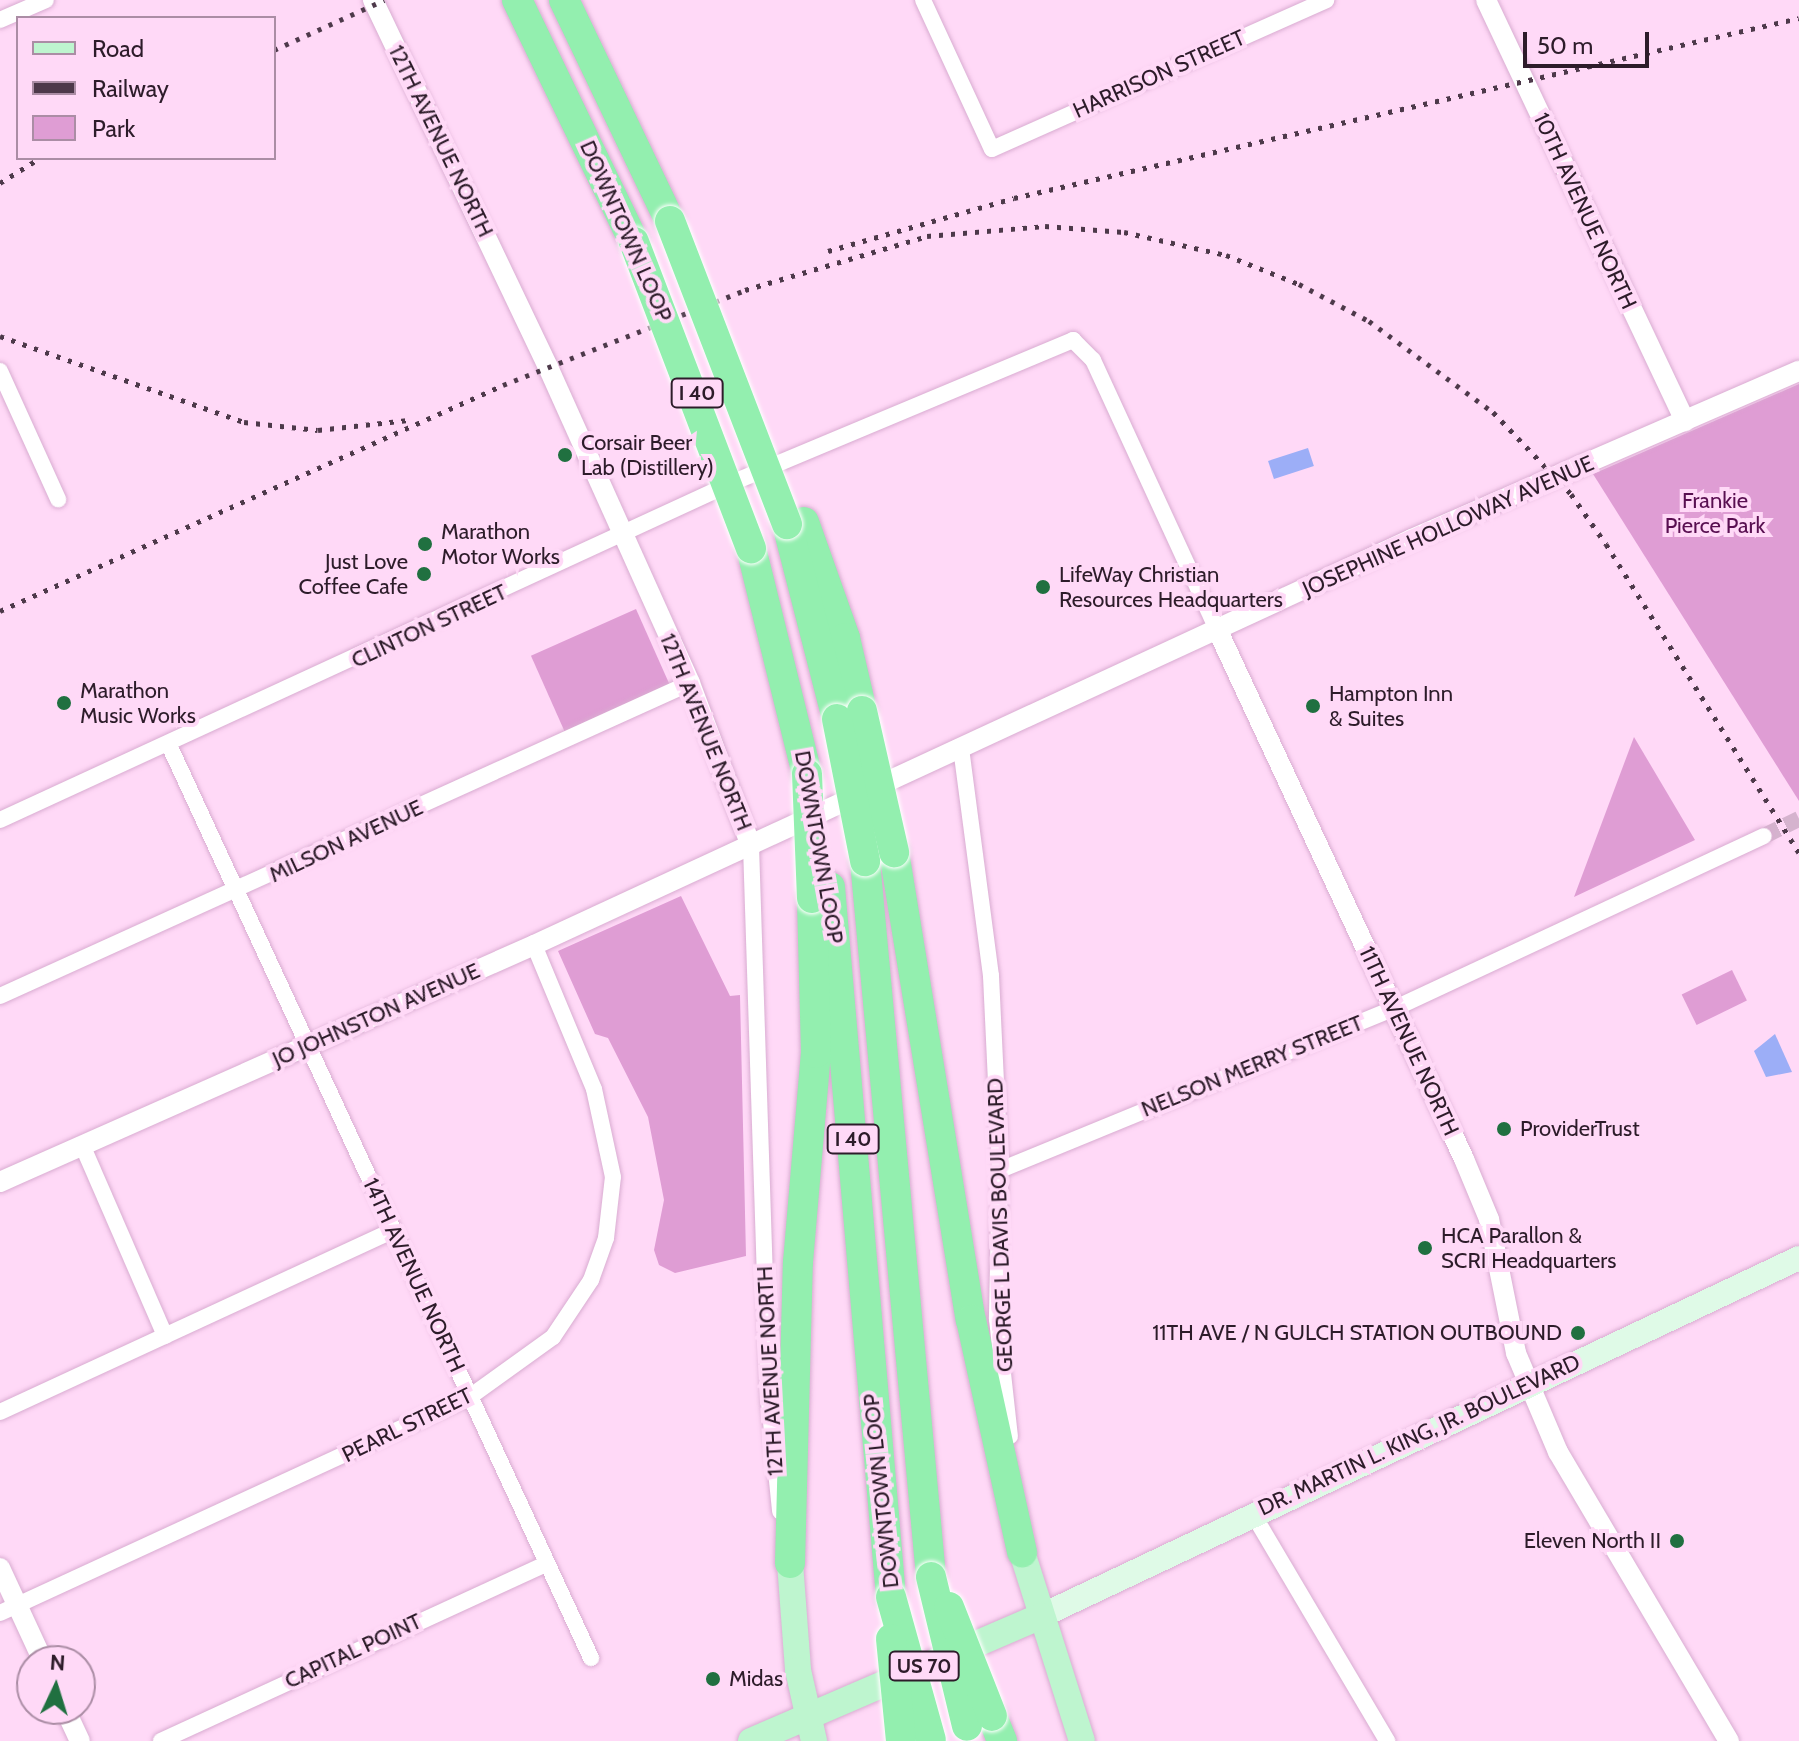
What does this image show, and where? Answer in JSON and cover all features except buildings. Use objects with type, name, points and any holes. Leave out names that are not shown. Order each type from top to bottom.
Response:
[{"type":"highway","name":"DOWNTOWN LOOP","points":[[517,0],[634,242],[751,548],[797,722],[807,774],[821,893],[891,1597],[893,1701],[921,1741]]},
{"type":"highway","name":"DOWNTOWN LOOP","points":[[569,9],[670,221],[733,378],[845,638],[931,1577],[961,1625],[983,1731]]},
{"type":"highway","points":[[850,715],[894,852],[971,1320],[1022,1552]]},
{"type":"highway","points":[[790,1563],[798,1262],[816,1053],[821,893]]},
{"type":"main road","name":"DR. MARTIN L. KING, JR. BOULEVARD","points":[[1041,1616],[1528,1382],[1799,1258]]},
{"type":"main road","name":"GEORGE L DAVIS BOULEVARD","points":[[1022,1552],[1082,1741]]},
{"type":"main road","name":"12TH AVENUE NORTH","points":[[790,1563],[798,1670],[811,1728]]},
{"type":"main road","name":"US 70","points":[[751,1741],[811,1728],[1041,1616]]},
{"type":"street","points":[[0,20],[46,0]]},
{"type":"street","name":"12TH AVENUE NORTH","points":[[373,0],[690,683],[751,846],[769,1402],[790,1563]]},
{"type":"street","name":"HARRISON STREET","points":[[923,0],[992,149],[1326,0]]},
{"type":"street","name":"10TH AVENUE NORTH","points":[[1486,0],[1685,421]]},
{"type":"street","name":"CLINTON STREET","points":[[0,820],[622,537],[734,482],[1078,340]]},
{"type":"street","name":"11TH AVENUE NORTH","points":[[1078,340],[1093,360],[1489,1219],[1516,1353],[1528,1382],[1576,1484],[1729,1741]]},
{"type":"street","points":[[0,371],[58,499]]},
{"type":"street","name":"JOSEPHINE HOLLOWAY AVENUE","points":[[751,846],[1217,629],[1799,371]]},
{"type":"street","name":"MILSON AVENUE","points":[[0,996],[237,892],[690,683]]},
{"type":"street","name":"14TH AVENUE NORTH","points":[[169,745],[591,1658]]},
{"type":"street","name":"GEORGE L DAVIS BOULEVARD","points":[[961,748],[990,968],[1000,1170],[997,1319],[1022,1552]]},
{"type":"street","name":"NELSON MERRY STREET","points":[[1000,1170],[1393,1009],[1764,836]]},
{"type":"street","name":"JO JOHNSTON AVENUE","points":[[2,1176],[83,1147],[751,846]]},
{"type":"street","name":"PEARL STREET","points":[[9,1609],[471,1396],[553,1337],[591,1280],[611,1216],[611,1154],[601,1109],[534,945]]},
{"type":"street","points":[[83,1147],[165,1336]]},
{"type":"street","points":[[0,1412],[393,1230]]},
{"type":"street","points":[[1253,1514],[1387,1741]]},
{"type":"street","name":"CAPITAL POINT","points":[[161,1741],[546,1564]]},
{"type":"street","points":[[0,1568],[9,1609],[33,1645]]},
{"type":"green space","name":"Frankie Pierce Park","points":[[1799,384],[1799,801],[1593,474]]},
{"type":"green space","points":[[636,609],[671,687],[566,733],[531,656]]},
{"type":"green space","points":[[1634,737],[1695,840],[1574,897]]},
{"type":"green space","points":[[681,896],[730,996],[740,995],[746,1256],[675,1273],[659,1265],[654,1250],[664,1200],[648,1117],[608,1038],[595,1034],[558,951]]},
{"type":"green space","points":[[1732,970],[1747,1001],[1697,1025],[1682,995]]},
{"type":"water","points":[[1308,448],[1314,466],[1274,479],[1268,461]]},
{"type":"water","points":[[1775,1034],[1792,1072],[1766,1077],[1754,1051]]},
{"type":"tunnel","points":[[1764,836],[1799,819]]},
{"type":"railway","points":[[276,49],[384,0]]},
{"type":"railway","points":[[828,251],[1014,198],[1799,18]]},
{"type":"railway","points":[[0,183],[37,160]]},
{"type":"railway","points":[[0,611],[503,385],[745,290],[927,236],[1045,226],[1124,232],[1226,255],[1299,284],[1369,321],[1493,412],[1571,494],[1606,544],[1799,853]]},
{"type":"railway","points":[[0,336],[244,422],[318,430],[408,420]]},
{"type":"place","name":"Corsair Beer Lab (Distillery)","points":[[565,455]]},
{"type":"place","name":"Marathon Motor Works","points":[[425,544]]},
{"type":"place","name":"Just Love Coffee Cafe","points":[[424,574]]},
{"type":"place","name":"LifeWay Christian Resources Headquarters","points":[[1043,587]]},
{"type":"place","name":"Marathon Music Works","points":[[64,703]]},
{"type":"place","name":"Hampton Inn & Suites","points":[[1313,706]]},
{"type":"place","name":"ProviderTrust","points":[[1504,1129]]},
{"type":"place","name":"HCA Parallon & SCRI Headquarters","points":[[1425,1248]]},
{"type":"place","name":"11TH AVE / N GULCH STATION OUTBOUND","points":[[1578,1333]]},
{"type":"place","name":"Eleven North II","points":[[1677,1541]]},
{"type":"place","name":"Midas","points":[[713,1679]]}]
